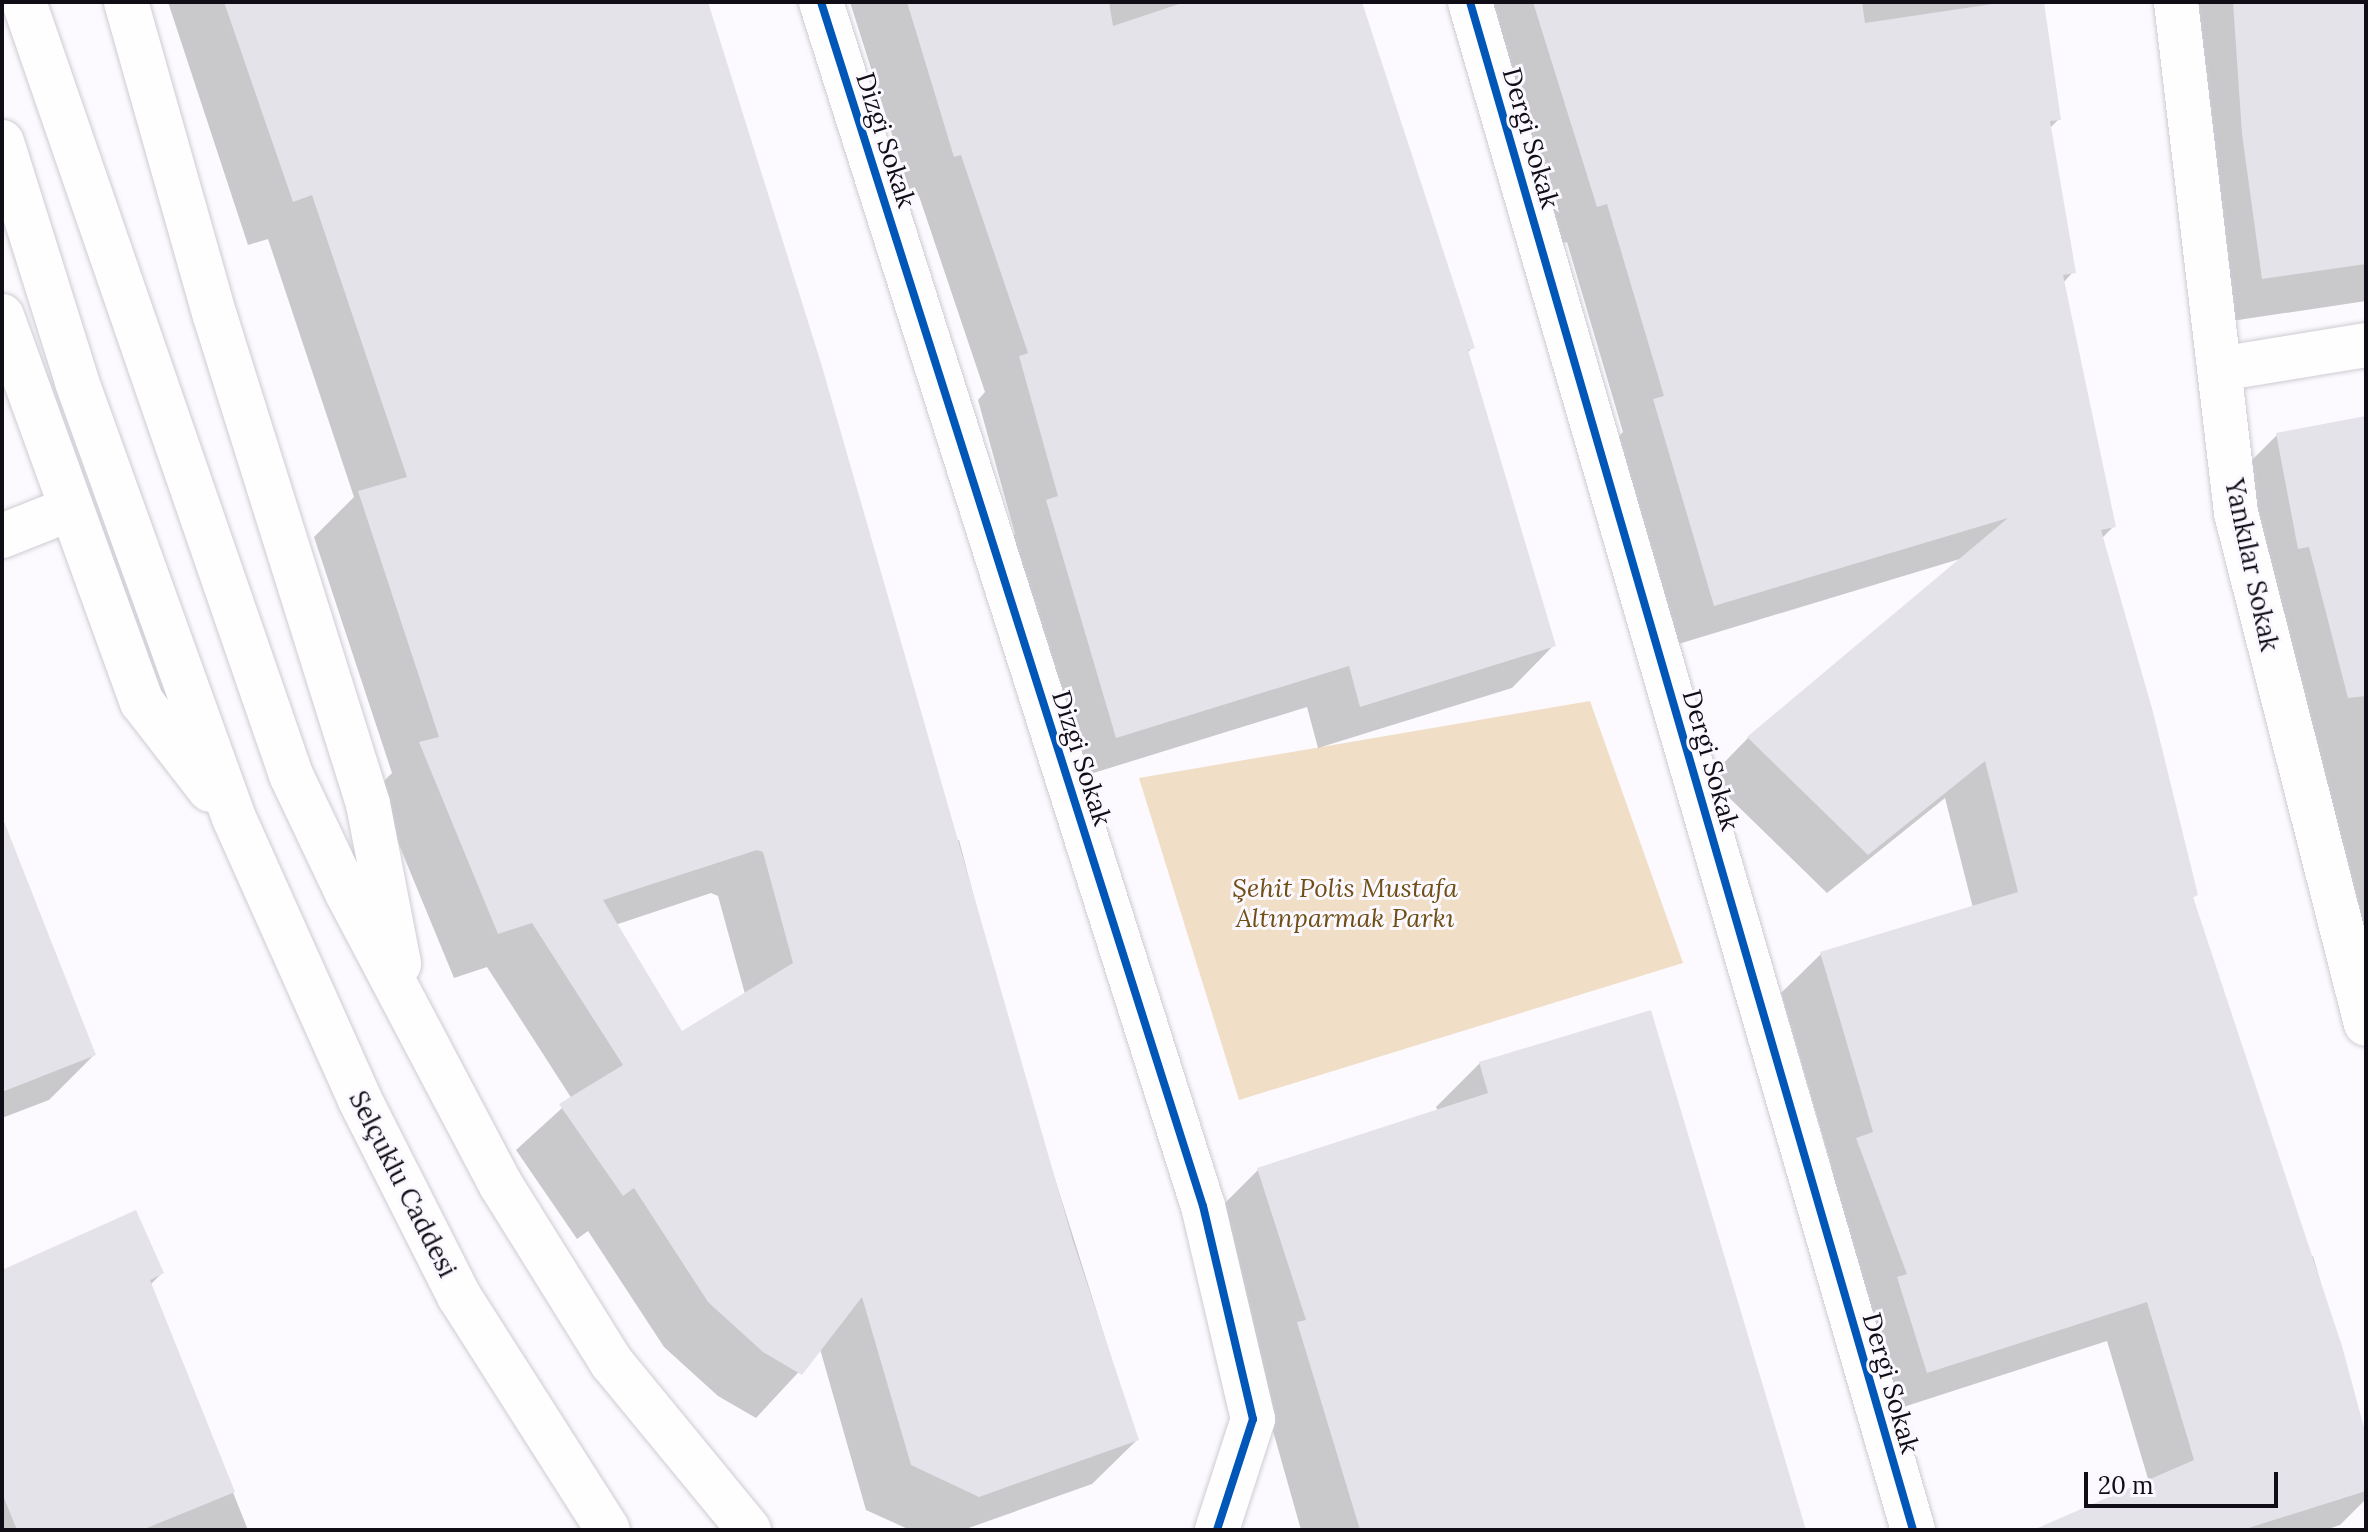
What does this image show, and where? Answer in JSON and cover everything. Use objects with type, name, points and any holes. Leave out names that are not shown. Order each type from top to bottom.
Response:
[{"type":"main road","points":[[24,2],[291,775],[501,1185],[612,1363],[749,1530]]},
{"type":"main road","points":[[126,2],[215,316],[368,804],[407,1005]]},
{"type":"main road","name":"Dizgi Sokak","points":[[821,2],[1203,1206],[1253,1419],[1217,1530]]},
{"type":"main road","name":"Dergi Sokak","points":[[1470,2],[1913,1530]]},
{"type":"main road","name":"Yankılar Sokak","points":[[2176,2],[2236,513],[2366,1024]]},
{"type":"main road","points":[[2,142],[77,382],[165,635],[234,818]]},
{"type":"main road","points":[[2,316],[142,702],[234,818]]},
{"type":"main road","points":[[2220,369],[2366,345]]},
{"type":"main road","points":[[2,536],[70,509]]},
{"type":"main road","name":"Selçuklu Caddesi","points":[[234,818],[360,1100],[459,1296],[608,1530]]},
{"type":"green space","name":"Şehit Polis Mustafa Altınparmak Parkı","points":[[1590,701],[1683,963],[1239,1100],[1139,778]]},
{"type":"building","points":[[224,2],[708,2],[821,363],[1073,1241],[1139,1440],[979,1497],[911,1465],[862,1297],[802,1375],[763,1352],[708,1302],[634,1188],[623,1196],[559,1104],[623,1065],[532,923],[498,934],[419,742],[439,737],[358,491],[407,477],[312,195],[293,202]],"holes":[[[757,850],[763,852],[793,963],[682,1031],[603,900]]]},
{"type":"building","points":[[907,2],[1109,2],[1113,26],[1185,2],[1362,2],[1475,348],[1468,350],[1556,646],[1360,707],[1349,666],[1116,738],[1046,500],[1058,496],[1019,356],[1028,353],[961,155],[954,157]]},
{"type":"building","points":[[1533,2],[1862,2],[1865,23],[2006,2],[2044,2],[2061,120],[2050,121],[2076,273],[2063,275],[2116,527],[2101,530],[2153,712],[2198,895],[2193,897],[2342,1346],[2366,1435],[2366,1491],[2242,1530],[2033,1530],[2194,1460],[2147,1302],[1927,1373],[1897,1277],[1907,1274],[1856,1138],[1873,1132],[1820,952],[2018,892],[1985,761],[1868,855],[1747,737],[2008,518],[1714,606],[1653,399],[1664,396],[1607,204],[1597,207]]},
{"type":"building","points":[[2233,2],[2366,2],[2366,264],[2262,279],[2242,134]]},
{"type":"building","points":[[2366,416],[2366,696],[2348,698],[2309,547],[2298,549],[2276,433]]},
{"type":"building","points":[[5,824],[96,1055],[2,1092],[2,825]]},
{"type":"building","points":[[1651,1010],[1806,1530],[1360,1530],[1297,1322],[1306,1320],[1257,1168],[1488,1093],[1479,1062]]},
{"type":"building","points":[[136,1210],[164,1273],[150,1280],[235,1492],[142,1530],[17,1530],[2,1493],[2,1270]]},
{"type":"cycle path","points":[[821,2],[1203,1206],[1253,1419],[1217,1530]]},
{"type":"cycle path","points":[[1470,2],[1913,1530]]}]
